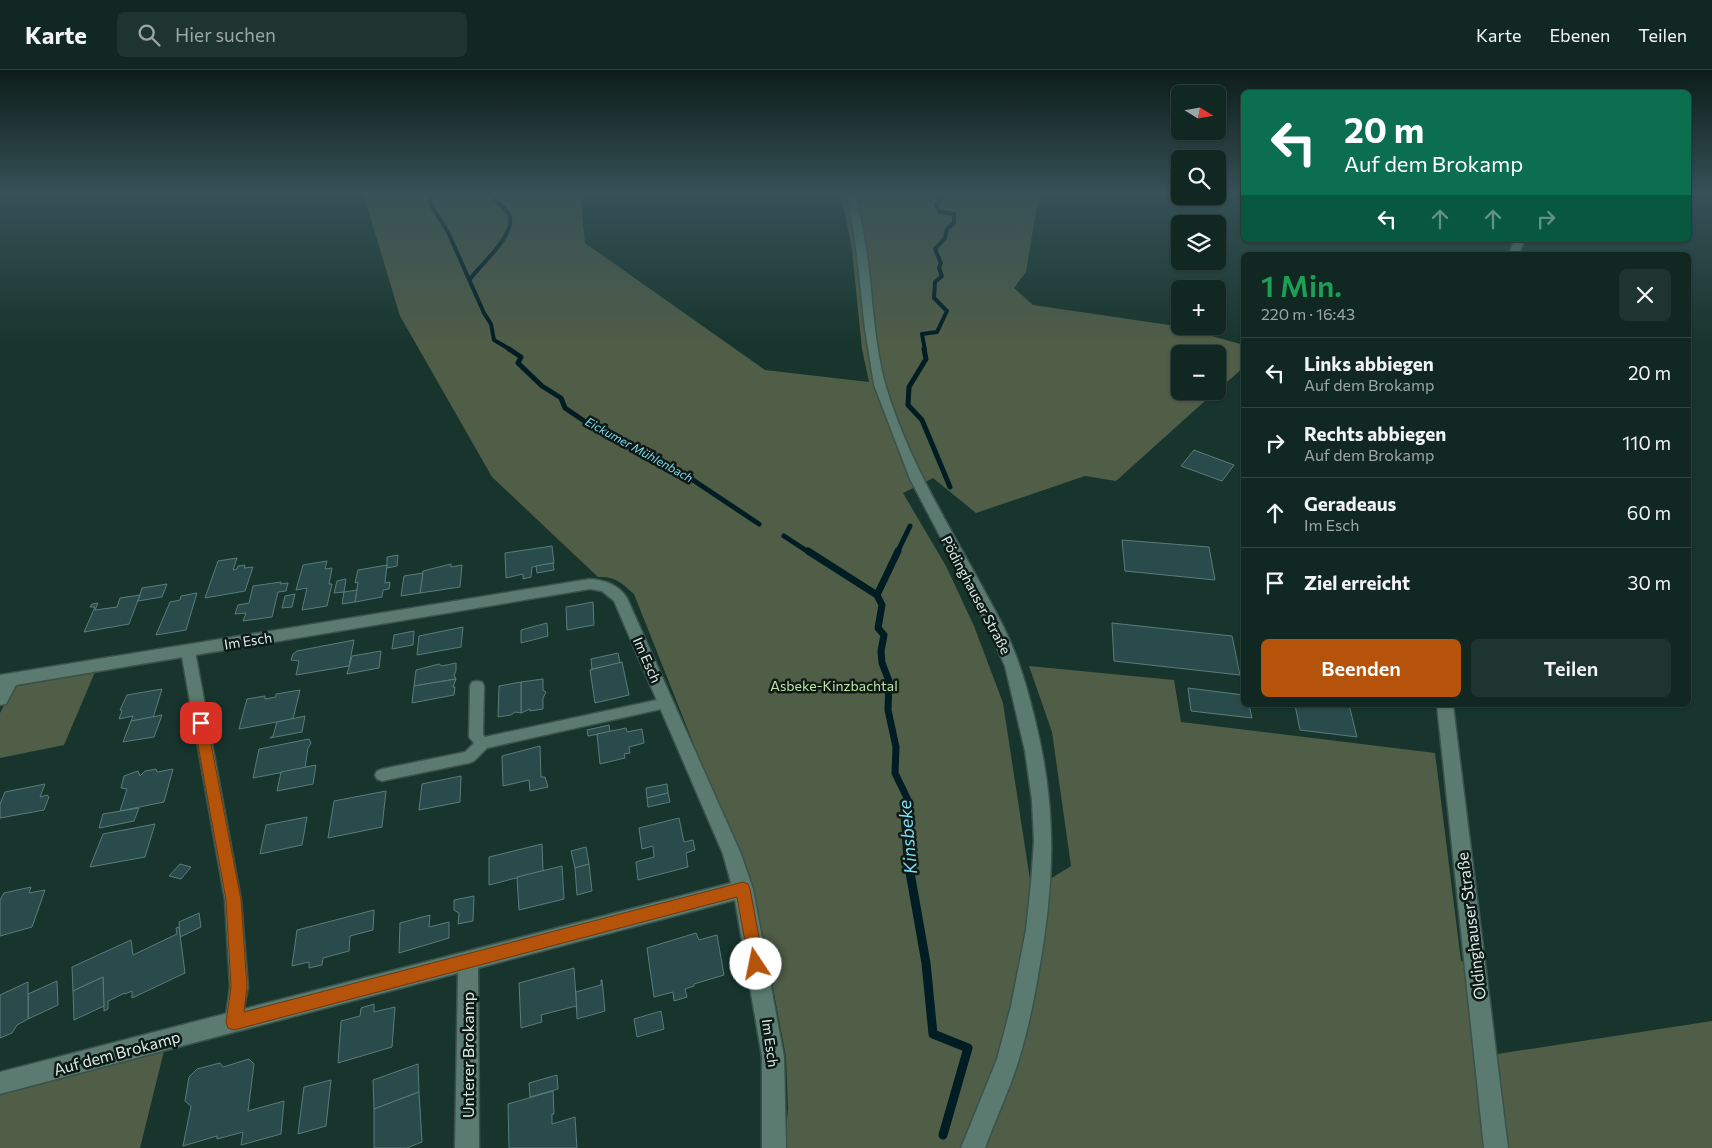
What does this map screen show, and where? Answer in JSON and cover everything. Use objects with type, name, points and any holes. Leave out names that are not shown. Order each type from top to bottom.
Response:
[{"type":"street","name":"Pödinghauser Straße","points":[[860,243],[870,328],[880,385],[916,479],[995,626],[1013,666],[1034,751],[1041,800],[1043,841],[1041,883],[1036,930],[1022,1006],[1008,1060],[973,1148]]},
{"type":"street","name":"Im Esch","points":[[0,699],[5,680],[590,584],[603,585],[612,590],[620,598],[732,854],[743,889],[773,1057],[774,1148]]},
{"type":"street","name":"Oldinghauser Straße","points":[[1444,707],[1496,1148]]},
{"type":"street","name":"Auf dem Brokamp","points":[[0,1083],[743,889]]},
{"type":"street","name":"Unterer Brokamp","points":[[467,1148],[468,962]]},
{"type":"lane","points":[[188,651],[216,814],[234,900],[239,987],[234,1022]]},
{"type":"lane","points":[[477,686],[476,737],[483,743]]},
{"type":"lane","points":[[382,775],[469,757],[483,743],[666,703]]},
{"type":"green space","name":"Asbeke-Kinzbachtal","points":[[378,243],[585,243],[765,370],[869,382],[862,349],[851,243],[1031,243],[1026,272],[1014,288],[1033,305],[1171,325],[1171,335],[1208,335],[1241,344],[1241,370],[1226,383],[1226,345],[1171,345],[1171,400],[1206,400],[1116,481],[1085,476],[976,513],[933,478],[903,493],[946,566],[974,626],[1003,703],[1030,880],[1045,882],[1071,866],[1052,732],[1029,666],[1174,680],[1181,722],[1435,753],[1461,961],[1476,964],[1491,1055],[1712,1021],[1712,1148],[784,1148],[788,1109],[786,1057],[764,940],[748,881],[634,594],[618,581],[598,577],[492,477],[400,316]]},
{"type":"green space","points":[[95,672],[64,745],[0,758],[0,713],[13,687]]},
{"type":"green space","points":[[164,1051],[140,1148],[0,1148],[0,1095]]},
{"type":"building","points":[[1194,450],[1234,465],[1222,481],[1181,466]]},
{"type":"building","points":[[1122,540],[1209,547],[1215,580],[1125,571]]},
{"type":"building","points":[[552,546],[554,563],[532,567],[531,577],[523,579],[523,574],[506,578],[505,553]]},
{"type":"building","points":[[398,555],[397,566],[387,568],[387,557]]},
{"type":"building","points":[[237,558],[233,570],[237,569],[238,566],[245,565],[244,568],[253,567],[245,591],[205,598],[218,561]]},
{"type":"building","points":[[327,561],[325,569],[332,568],[329,584],[332,584],[327,606],[302,610],[307,588],[296,590],[303,565]]},
{"type":"building","points":[[553,563],[554,570],[537,573],[536,566]]},
{"type":"building","points":[[451,564],[451,567],[462,565],[460,587],[420,593],[423,571]]},
{"type":"building","points":[[387,565],[385,583],[390,582],[389,589],[383,590],[382,597],[355,602],[358,582],[355,583],[358,570]]},
{"type":"building","points":[[423,573],[420,593],[401,596],[404,576]]},
{"type":"building","points":[[346,579],[344,592],[334,593],[337,581]]},
{"type":"building","points":[[281,582],[280,584],[288,583],[286,591],[278,592],[272,617],[243,621],[246,613],[235,614],[238,605],[249,603],[253,586]]},
{"type":"building","points":[[167,584],[162,597],[138,601],[142,588]]},
{"type":"building","points":[[357,590],[355,602],[342,604],[344,592]]},
{"type":"building","points":[[197,593],[186,630],[156,635],[170,602],[180,600],[181,596]]},
{"type":"building","points":[[295,594],[292,607],[282,608],[285,596]]},
{"type":"building","points":[[140,595],[129,624],[84,632],[95,607],[90,607],[92,604],[98,603],[95,610],[117,607],[120,598]]},
{"type":"building","points":[[593,602],[594,625],[567,630],[566,607]]},
{"type":"building","points":[[547,623],[548,636],[521,643],[521,630]]},
{"type":"building","points":[[1112,623],[1232,636],[1240,675],[1114,661]]},
{"type":"building","points":[[463,627],[461,647],[417,655],[419,636]]},
{"type":"building","points":[[414,631],[413,645],[392,649],[394,635]]},
{"type":"building","points":[[354,640],[349,666],[296,675],[299,661],[291,660],[293,654],[297,651]]},
{"type":"building","points":[[381,651],[379,668],[347,674],[352,656]]},
{"type":"building","points":[[618,653],[620,663],[592,669],[591,659]]},
{"type":"building","points":[[622,662],[629,695],[595,703],[590,670]]},
{"type":"building","points":[[456,663],[454,675],[456,679],[414,686],[416,670],[439,664],[442,666]]},
{"type":"building","points":[[456,679],[453,687],[455,687],[454,695],[412,703],[414,686]]},
{"type":"building","points":[[543,679],[543,690],[546,692],[543,698],[543,709],[530,711],[530,709],[521,713],[521,682]]},
{"type":"building","points":[[521,682],[521,713],[515,712],[511,715],[498,717],[499,686]]},
{"type":"building","points":[[1188,688],[1241,695],[1241,707],[1249,707],[1252,718],[1191,711]]},
{"type":"building","points":[[162,689],[153,718],[131,721],[133,716],[119,719],[122,711],[120,710],[127,695]]},
{"type":"building","points":[[300,690],[293,719],[239,729],[247,699],[265,696],[265,699],[276,697],[276,694]]},
{"type":"building","points":[[1295,707],[1350,707],[1357,737],[1300,730]]},
{"type":"building","points":[[162,715],[154,737],[123,742],[131,721]]},
{"type":"building","points":[[305,716],[302,732],[270,738],[273,736],[277,722]]},
{"type":"building","points":[[609,725],[610,732],[588,736],[587,730]]},
{"type":"building","points":[[626,728],[627,732],[642,729],[644,743],[629,747],[630,753],[624,754],[625,758],[600,764],[597,734]]},
{"type":"building","points":[[309,739],[311,743],[308,748],[305,768],[253,778],[259,749]]},
{"type":"building","points":[[540,746],[541,777],[545,777],[548,787],[530,791],[529,780],[503,786],[502,756]]},
{"type":"building","points":[[316,765],[313,784],[277,791],[281,772]]},
{"type":"building","points":[[156,769],[157,772],[173,769],[164,802],[120,811],[127,789],[121,788],[124,776],[138,771],[140,776],[145,771]]},
{"type":"building","points":[[461,776],[460,802],[419,810],[422,784]]},
{"type":"building","points":[[45,784],[40,797],[47,795],[49,797],[44,810],[0,818],[0,804],[5,792]]},
{"type":"building","points":[[667,784],[668,793],[647,798],[646,788]]},
{"type":"building","points":[[386,791],[382,827],[328,838],[334,801]]},
{"type":"building","points":[[668,793],[670,802],[648,807],[647,798]]},
{"type":"building","points":[[139,808],[134,821],[99,828],[103,814]]},
{"type":"building","points":[[307,817],[302,845],[260,854],[266,825]]},
{"type":"building","points":[[679,818],[684,842],[693,840],[695,850],[686,853],[688,867],[638,880],[636,862],[654,857],[653,846],[642,849],[639,828]]},
{"type":"building","points":[[155,824],[145,857],[90,867],[103,834]]},
{"type":"building","points":[[542,844],[543,871],[489,885],[489,857]]},
{"type":"building","points":[[586,847],[589,864],[575,868],[571,851]]},
{"type":"building","points":[[180,864],[191,867],[181,879],[169,876]]},
{"type":"building","points":[[589,864],[592,891],[577,895],[575,868]]},
{"type":"building","points":[[562,866],[564,899],[519,910],[517,877]]},
{"type":"building","points":[[31,887],[29,893],[45,890],[32,927],[0,936],[0,900],[4,893]]},
{"type":"building","points":[[474,896],[473,921],[458,924],[459,913],[454,910],[454,900]]},
{"type":"building","points":[[374,910],[373,930],[350,936],[349,951],[323,958],[322,965],[309,968],[309,962],[292,966],[297,930]]},
{"type":"building","points":[[199,913],[201,927],[180,937],[179,922]]},
{"type":"building","points":[[430,915],[429,927],[449,922],[449,938],[399,953],[400,923]]},
{"type":"building","points":[[179,927],[185,973],[132,998],[132,991],[125,993],[108,1001],[108,1009],[104,1011],[103,977],[73,991],[72,967],[131,940],[133,955],[177,934],[176,928]]},
{"type":"building","points":[[696,933],[699,940],[717,935],[724,975],[694,984],[694,986],[685,989],[687,997],[674,1001],[673,992],[654,997],[647,948]]},
{"type":"building","points":[[574,968],[577,1012],[576,1006],[541,1015],[542,1022],[521,1028],[519,983]]},
{"type":"building","points":[[103,977],[104,1006],[74,1020],[73,991]]},
{"type":"building","points":[[601,980],[605,1011],[577,1019],[576,992],[601,985]]},
{"type":"building","points":[[57,981],[58,1005],[28,1019],[28,994]]},
{"type":"building","points":[[28,982],[28,1019],[17,1025],[12,1033],[0,1038],[0,995]]},
{"type":"building","points":[[374,1004],[374,1012],[395,1007],[392,1047],[338,1063],[341,1021],[360,1016],[361,1008]]},
{"type":"building","points":[[661,1011],[664,1029],[637,1037],[634,1019]]},
{"type":"building","points":[[249,1059],[254,1064],[248,1111],[284,1101],[281,1134],[241,1145],[243,1132],[217,1139],[217,1136],[183,1146],[191,1106],[185,1101],[189,1077],[197,1069],[220,1063],[223,1067]]},
{"type":"building","points":[[418,1064],[419,1092],[374,1109],[373,1080]]},
{"type":"building","points":[[557,1075],[558,1089],[530,1097],[529,1083]]},
{"type":"building","points":[[331,1080],[326,1126],[298,1134],[304,1087]]},
{"type":"building","points":[[553,1091],[554,1114],[552,1114],[552,1124],[575,1117],[577,1148],[509,1148],[508,1104]]},
{"type":"building","points":[[419,1092],[422,1142],[407,1148],[374,1148],[374,1109]]},
{"type":"waterway","name":"Eickumer Mühlenbach","points":[[453,243],[484,313],[491,324],[494,340],[511,350]]},
{"type":"waterway","points":[[470,279],[500,243]]},
{"type":"waterway","name":"Kinsbeke","points":[[925,350],[922,334],[937,332],[947,311],[934,298],[935,282],[942,276],[939,268],[941,263],[935,249],[940,243]]},
{"type":"waterway","name":"Eickumer Mühlenbach","points":[[509,349],[521,357],[518,363],[542,386],[561,398],[565,408],[599,431],[681,472],[759,524]]},
{"type":"waterway","name":"Kinsbeke","points":[[924,349],[926,359],[909,387],[908,405],[922,420],[950,487]]},
{"type":"waterway","name":"Kinsbeke","points":[[897,553],[910,526]]},
{"type":"waterway","name":"Eickumer Mühlenbach","points":[[784,536],[810,553]]},
{"type":"waterway","name":"Eickumer Mühlenbach","points":[[808,551],[877,595]]},
{"type":"waterway","name":"Kinsbeke","points":[[877,595],[898,551]]},
{"type":"waterway","name":"Kinsbeke","points":[[877,595],[882,605],[878,628],[884,635],[881,651],[882,663],[889,681],[888,710],[896,747],[895,773],[908,800],[904,813]]},
{"type":"waterway","name":"Kinsbeke","points":[[905,812],[908,861],[926,963],[933,1034],[968,1048],[943,1135]]},
{"type":"route","points":[[201,723],[216,814],[234,900],[239,987],[234,1022],[743,889],[756,964]]}]
